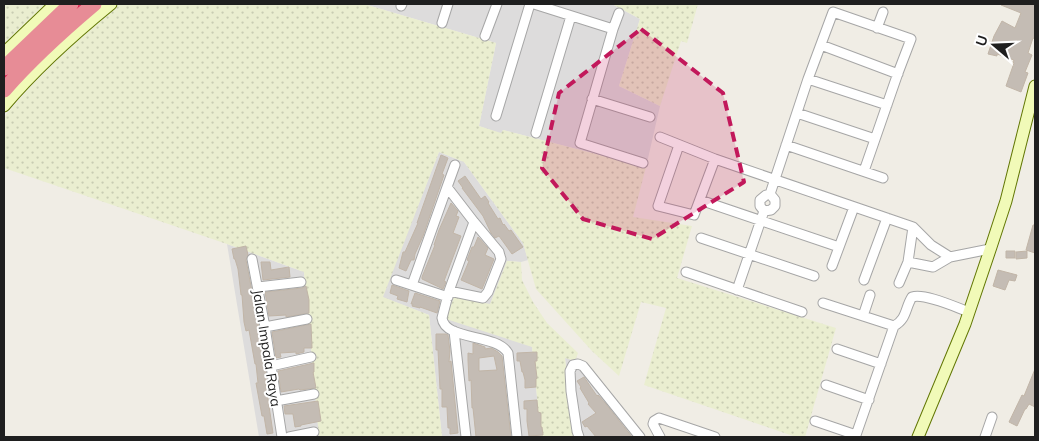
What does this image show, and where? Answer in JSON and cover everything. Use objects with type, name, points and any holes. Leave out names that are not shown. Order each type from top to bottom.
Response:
[{"type":"highway","points":[[4,68],[71,4]]},
{"type":"highway","points":[[4,90],[23,69],[94,4]]},
{"type":"street","points":[[4,53],[55,4]]},
{"type":"street","points":[[4,106],[24,82],[77,32],[111,4]]},
{"type":"street","points":[[442,23],[448,4]]},
{"type":"street","points":[[485,36],[497,4]]},
{"type":"street","points":[[496,116],[530,4]]},
{"type":"street","points":[[534,4],[613,28]]},
{"type":"street","points":[[737,290],[762,216],[760,200],[766,194],[770,194],[808,78],[833,12],[911,40],[864,172]]},
{"type":"street","points":[[877,28],[883,12]]},
{"type":"street","points":[[619,13],[580,143],[643,163]]},
{"type":"street","points":[[536,134],[571,16]]},
{"type":"street","points":[[821,45],[898,74]]},
{"type":"street","points":[[808,78],[887,105]]},
{"type":"street","points":[[918,437],[969,312],[990,250],[1006,201],[1035,86]]},
{"type":"street","points":[[592,100],[650,117]]},
{"type":"street","points":[[797,113],[875,139]]},
{"type":"street","points":[[660,137],[716,159],[913,227],[931,244],[950,257]]},
{"type":"street","points":[[679,145],[658,206],[694,215],[716,159]]},
{"type":"street","points":[[786,145],[883,178]]},
{"type":"street","points":[[412,285],[456,165]]},
{"type":"street","points":[[396,280],[449,294],[483,298],[488,292],[501,259],[499,252],[447,187]]},
{"type":"street","points":[[700,200],[762,216],[839,247]]},
{"type":"street","points":[[832,266],[854,207]]},
{"type":"street","points":[[864,280],[887,218]]},
{"type":"street","points":[[474,222],[442,318],[445,326],[454,331],[497,344],[508,353],[517,437]]},
{"type":"street","points":[[899,283],[908,262],[913,227]]},
{"type":"street","points":[[701,238],[814,276]]},
{"type":"street","points":[[908,262],[933,267],[950,257],[990,250]]},
{"type":"street","name":"Jalan Impala Raya","points":[[252,259],[265,327],[282,437]]},
{"type":"street","points":[[686,272],[802,312]]},
{"type":"street","points":[[258,288],[301,282]]},
{"type":"street","points":[[863,316],[870,295]]},
{"type":"street","points":[[823,303],[894,326],[901,323],[910,300],[916,296],[927,297],[969,312]]},
{"type":"street","points":[[265,327],[307,318]]},
{"type":"street","points":[[815,421],[856,435],[894,326]]},
{"type":"street","points":[[454,331],[466,437]]},
{"type":"street","points":[[837,349],[881,364]]},
{"type":"street","points":[[271,366],[310,357]]},
{"type":"street","points":[[579,437],[571,391],[570,371],[573,366],[578,364],[582,366],[640,437]]},
{"type":"street","points":[[826,385],[869,400]]},
{"type":"street","points":[[276,401],[314,394]]},
{"type":"street","points":[[660,437],[653,424],[659,418],[710,436]]},
{"type":"street","points":[[985,437],[992,418]]},
{"type":"street","points":[[289,437],[314,432]]},
{"type":"highlighted area","points":[[641,29],[723,93],[744,182],[652,239],[583,219],[542,168],[559,93]]},
{"type":"shaded area","points":[[364,4],[612,4],[640,19],[619,86],[660,106],[646,167],[503,130],[501,134],[479,126],[496,43]]},
{"type":"shaded area","points":[[439,152],[464,162],[523,243],[528,260],[521,262],[507,261],[490,305],[532,347],[541,437],[442,437],[429,315],[382,297]]},
{"type":"shaded area","points":[[227,244],[304,272],[319,437],[259,437]]},
{"type":"shaded area","points":[[565,357],[575,361],[633,437],[574,437]]},
{"type":"green space","points":[[4,4],[46,4],[4,45]]},
{"type":"green space","points":[[120,4],[364,4],[496,43],[479,126],[501,133],[503,130],[646,167],[633,217],[692,226],[677,278],[836,328],[805,437],[796,437],[644,385],[666,308],[641,302],[619,376],[592,351],[536,289],[523,243],[464,162],[439,152],[383,297],[429,315],[442,437],[319,437],[304,272],[4,168],[4,117],[33,84],[72,45]]},
{"type":"green space","points":[[612,4],[698,4],[687,43],[681,41],[660,106],[619,86],[640,19]]},
{"type":"green space","points":[[507,261],[521,262],[522,280],[533,302],[547,323],[578,353],[575,361],[565,358],[574,437],[541,437],[532,347],[446,319],[454,297],[490,304]]},
{"type":"building","points":[[1001,4],[1035,4],[1035,39],[1033,38],[1028,53],[1032,55],[1025,72],[1028,73],[1021,92],[1006,86],[1014,60],[997,54],[997,56],[988,54],[994,36],[1002,21],[1015,28],[1021,13]]},
{"type":"building","points":[[441,155],[448,158],[442,174],[444,175],[414,260],[411,260],[406,271],[399,268],[403,252],[405,252],[418,223]]},
{"type":"building","points":[[465,176],[481,199],[485,196],[498,219],[500,218],[503,225],[509,231],[511,230],[523,247],[512,254],[499,236],[495,238],[483,216],[458,181]]},
{"type":"building","points":[[451,203],[458,211],[456,216],[459,217],[453,233],[461,236],[444,281],[446,282],[443,289],[422,279],[422,277]]},
{"type":"building","points":[[1033,225],[1035,225],[1035,253],[1026,250]]},
{"type":"building","points":[[478,237],[488,248],[485,255],[494,259],[482,289],[461,280],[469,261],[467,260],[472,247],[474,247]]},
{"type":"building","points":[[246,246],[248,255],[246,260],[267,379],[265,379],[273,433],[267,434],[256,383],[258,383],[256,364],[249,330],[246,331],[244,322],[238,269],[232,249]]},
{"type":"building","points":[[1006,251],[1015,251],[1015,258],[1006,258]]},
{"type":"building","points":[[1027,251],[1027,258],[1016,259],[1016,252]]},
{"type":"building","points":[[261,262],[270,262],[271,270],[289,267],[290,277],[263,280]]},
{"type":"building","points":[[998,270],[1017,275],[1015,281],[1009,280],[1005,290],[993,286]]},
{"type":"building","points":[[392,285],[409,291],[407,302],[397,299],[398,296],[390,293]]},
{"type":"building","points":[[306,286],[309,313],[286,317],[286,315],[269,316],[265,292]]},
{"type":"building","points":[[415,293],[440,301],[437,313],[412,306]]},
{"type":"building","points":[[311,324],[312,348],[304,348],[304,352],[296,354],[296,352],[280,353],[281,357],[276,358],[272,332]]},
{"type":"building","points":[[436,334],[448,335],[449,362],[451,361],[458,433],[450,434],[447,407],[442,407]]},
{"type":"building","points":[[473,343],[485,347],[485,349],[491,348],[502,356],[511,437],[476,437],[468,360],[468,353],[473,354]],"holes":[[[494,356],[497,370],[479,371],[479,358]]]},
{"type":"building","points":[[537,352],[537,361],[535,361],[536,387],[525,388],[520,361],[517,361],[517,353]]},
{"type":"building","points":[[314,363],[313,372],[316,388],[281,392],[278,371]]},
{"type":"building","points":[[1035,369],[1035,407],[1029,404],[1017,426],[1009,422],[1022,395],[1024,396]]},
{"type":"building","points":[[584,377],[597,396],[606,404],[632,437],[596,437],[587,426],[585,427],[582,422],[596,413],[588,404],[577,381]]},
{"type":"building","points":[[537,400],[538,412],[541,413],[543,435],[529,436],[527,409],[524,409],[524,401]]},
{"type":"building","points":[[318,401],[321,421],[295,427],[293,414],[285,414],[284,406]]}]
